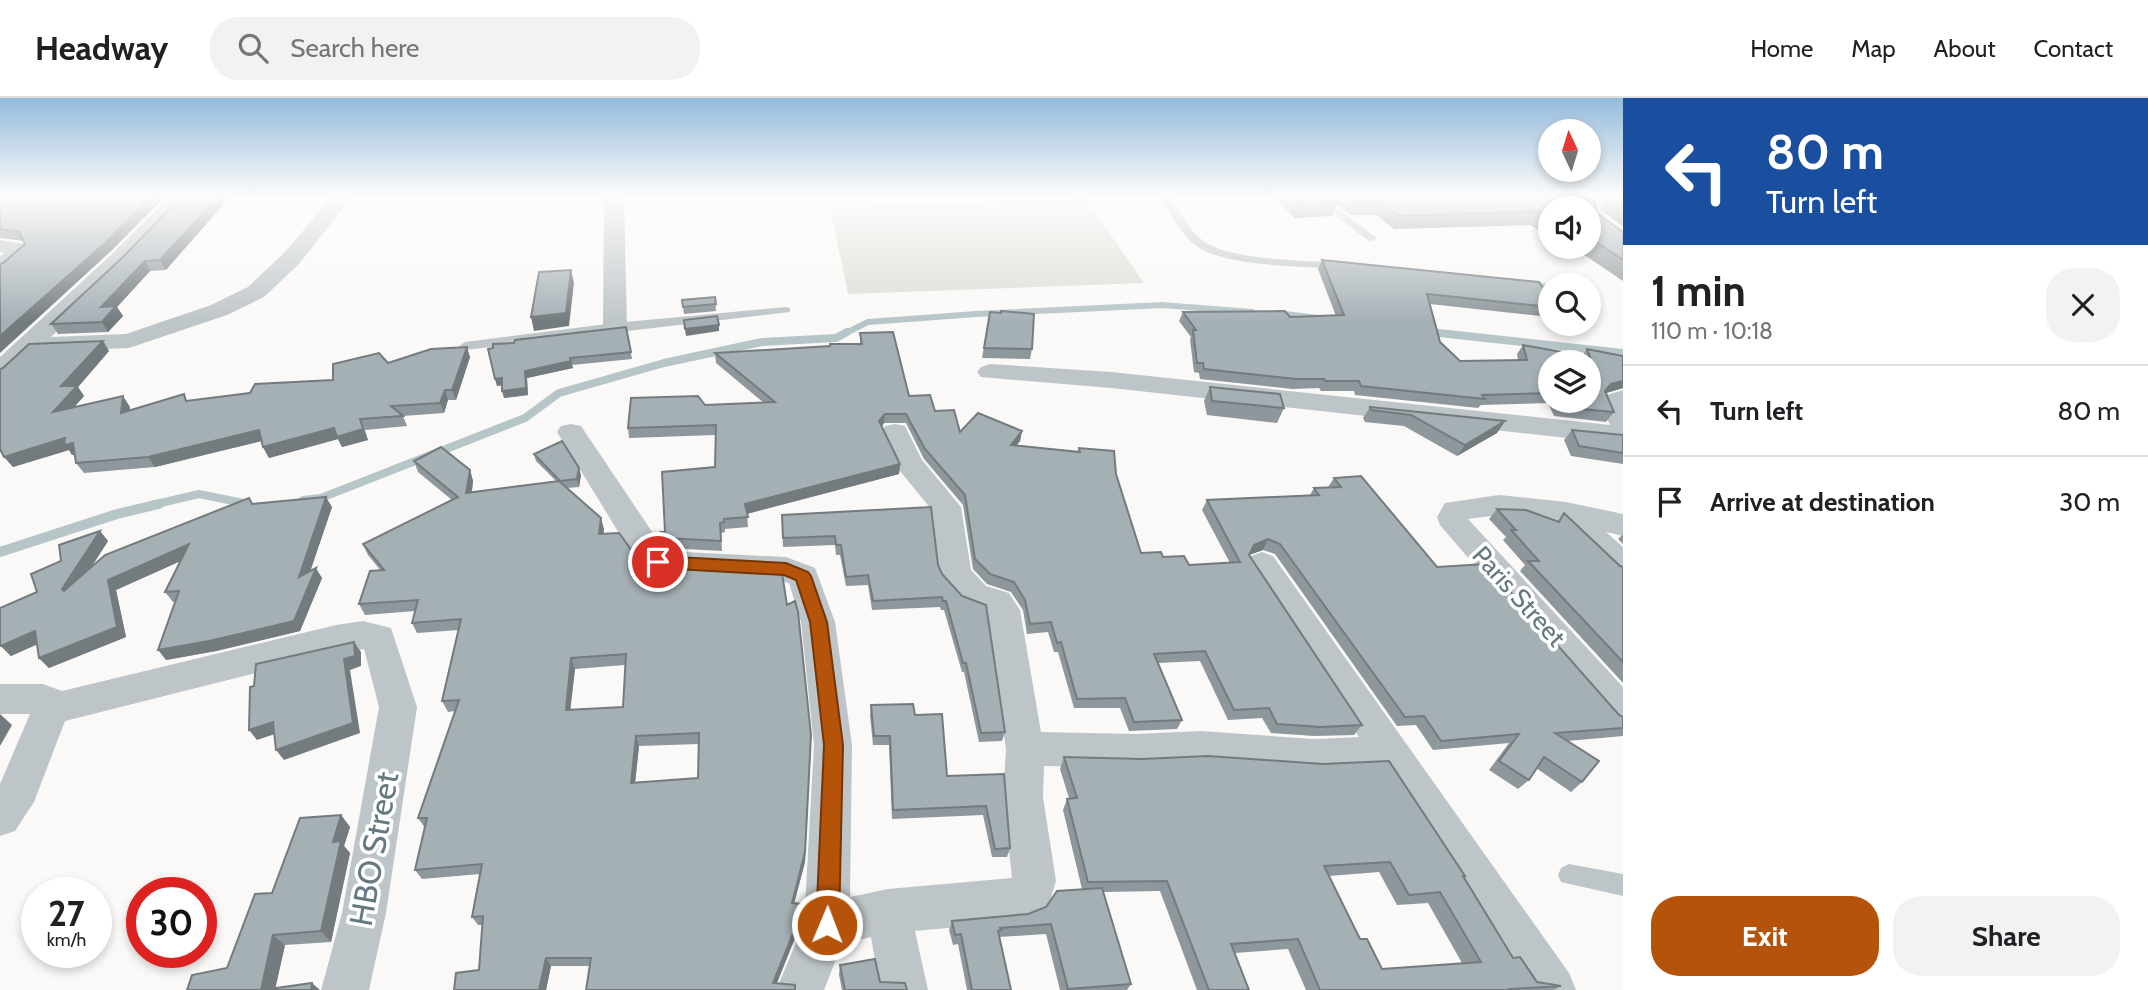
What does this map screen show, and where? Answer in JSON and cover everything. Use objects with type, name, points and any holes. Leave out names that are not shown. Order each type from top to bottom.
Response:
[{"type":"street","points":[[0,371],[140,239]]},
{"type":"street","points":[[27,345],[130,341],[219,310],[256,292],[291,259],[308,239]]},
{"type":"street","points":[[614,239],[615,327]]},
{"type":"street","points":[[0,246],[18,248],[18,253],[0,266]]},
{"type":"street","points":[[990,372],[1180,387],[1623,435]]},
{"type":"street","points":[[1623,398],[1613,402],[1623,424]]},
{"type":"street","points":[[571,432],[649,556],[658,562],[786,569],[803,576],[818,622],[833,745],[827,925],[800,990]]},
{"type":"street","points":[[827,925],[888,911],[1024,899],[1032,892],[1034,881],[1023,797],[1025,749],[1001,604],[974,594],[955,573],[946,507],[910,464],[895,432]]},
{"type":"street","name":"Paris Street","points":[[1566,512],[1499,505],[1456,510],[1452,517],[1455,525],[1623,712]]},
{"type":"street","points":[[1566,512],[1623,525]]},
{"type":"street","points":[[1566,512],[1623,566]]},
{"type":"street","points":[[1262,564],[1552,990]]},
{"type":"street","name":"HBO Street","points":[[51,709],[355,635],[379,638],[398,707],[364,913],[345,990]]},
{"type":"street","points":[[0,699],[44,699],[49,702],[51,709],[7,800]]},
{"type":"street","points":[[1025,749],[1229,749],[1314,756],[1389,753]]},
{"type":"street","points":[[888,911],[905,990]]},
{"type":"lane","points":[[1196,239],[1200,244],[1213,250],[1250,257],[1346,267]]},
{"type":"lane","points":[[1510,283],[1538,286]]},
{"type":"lane","points":[[466,346],[615,327],[786,310]]},
{"type":"lane","points":[[1569,875],[1623,885]]},
{"type":"shaded area","points":[[837,239],[1113,239],[1144,283],[848,294]]},
{"type":"building","points":[[22,239],[109,239],[0,336],[0,264],[25,244]]},
{"type":"building","points":[[141,239],[180,239],[160,260],[145,261],[101,307],[116,306],[102,322],[51,324]]},
{"type":"building","points":[[1601,239],[1623,239],[1623,260],[1601,245]]},
{"type":"building","points":[[1322,260],[1538,282],[1538,306],[1427,294],[1440,342],[1460,361],[1527,360],[1523,345],[1551,350],[1538,350],[1538,393],[1482,395],[1485,399],[1361,386],[1359,381],[1296,379],[1204,369],[1203,363],[1197,363],[1193,330],[1196,330],[1183,312],[1285,311],[1290,317],[1344,315]]},
{"type":"building","points":[[571,270],[566,313],[531,317],[539,272]]},
{"type":"building","points":[[715,297],[716,304],[683,307],[682,300]]},
{"type":"building","points":[[990,312],[1034,314],[1032,349],[984,348]]},
{"type":"building","points":[[717,316],[719,325],[685,329],[684,320]]},
{"type":"building","points":[[626,327],[631,352],[570,358],[571,361],[525,371],[526,388],[502,391],[502,378],[495,379],[488,349],[493,348],[493,344]]},
{"type":"building","points":[[893,332],[909,396],[930,395],[935,411],[954,410],[960,432],[978,413],[1022,431],[1011,445],[1080,452],[1079,448],[1114,451],[1116,474],[1141,553],[1161,552],[1163,557],[1184,556],[1189,565],[1240,562],[1207,500],[1319,495],[1314,488],[1341,487],[1334,478],[1361,476],[1437,567],[1486,564],[1623,717],[1623,728],[1555,733],[1599,761],[1582,782],[1544,757],[1529,780],[1499,761],[1519,734],[1441,741],[1424,716],[1405,717],[1280,544],[1268,539],[1254,545],[1249,555],[1362,725],[1321,727],[1277,724],[1269,708],[1234,710],[1205,651],[1154,654],[1182,720],[1134,722],[1125,698],[1077,699],[1061,642],[1057,643],[1051,622],[1030,624],[1025,600],[1014,582],[990,574],[975,559],[965,495],[925,449],[906,414],[885,414],[879,421],[900,464],[745,504],[748,517],[724,519],[724,522],[720,523],[721,541],[665,538],[661,532],[665,532],[662,472],[715,467],[716,425],[628,428],[631,398],[698,396],[705,405],[775,402],[715,353],[862,344],[860,333]]},
{"type":"building","points":[[103,341],[61,386],[77,386],[53,412],[123,396],[121,413],[184,394],[186,401],[250,393],[255,384],[333,380],[333,364],[379,353],[388,363],[431,349],[467,347],[452,390],[445,390],[440,403],[391,406],[403,416],[360,419],[363,429],[337,437],[334,428],[263,447],[259,430],[148,457],[76,463],[73,443],[64,445],[65,438],[4,457],[0,449],[0,369],[29,344]]},
{"type":"building","points":[[1601,352],[1623,356],[1623,381],[1611,384],[1605,391],[1614,412],[1601,411]]},
{"type":"building","points":[[1210,387],[1280,394],[1284,408],[1212,401]]},
{"type":"building","points":[[1370,407],[1505,421],[1465,445],[1411,415],[1371,410]]},
{"type":"building","points":[[1572,430],[1623,435],[1623,453],[1579,446]]},
{"type":"building","points":[[562,441],[579,468],[577,479],[560,481],[534,454]]},
{"type":"building","points":[[441,447],[470,470],[466,493],[559,481],[601,518],[599,534],[619,533],[635,555],[655,565],[782,573],[787,605],[795,601],[798,612],[811,735],[805,852],[792,903],[802,904],[801,914],[773,983],[795,985],[795,990],[586,990],[591,958],[546,958],[539,990],[454,990],[456,973],[479,970],[483,916],[472,917],[482,864],[415,870],[427,818],[418,818],[459,700],[442,701],[461,619],[412,623],[418,600],[359,604],[370,571],[384,570],[363,544],[458,497],[414,461]],"holes":[[[626,654],[623,707],[566,710],[571,658]],[[699,733],[698,778],[631,783],[636,736]]]},
{"type":"building","points":[[326,497],[299,577],[316,568],[294,621],[158,650],[179,591],[165,592],[189,544],[108,580],[117,627],[39,658],[35,631],[1,646],[0,608],[37,592],[31,574],[61,561],[59,545],[100,531],[62,589],[64,591],[105,555],[249,498],[252,504]]},
{"type":"building","points":[[931,507],[938,565],[942,574],[962,596],[986,605],[1005,732],[981,733],[966,663],[963,663],[946,601],[943,601],[942,597],[873,601],[868,575],[846,577],[841,545],[836,545],[835,536],[783,538],[782,515]]},
{"type":"building","points":[[1497,509],[1526,510],[1559,522],[1564,513],[1623,567],[1623,662],[1528,561],[1539,561],[1511,530],[1516,530]]},
{"type":"building","points":[[354,642],[355,656],[344,659],[353,723],[276,750],[273,722],[249,730],[250,687],[254,686],[256,664]]},
{"type":"building","points":[[913,704],[915,715],[942,714],[947,776],[1004,774],[1010,848],[995,849],[986,806],[893,810],[890,736],[874,736],[871,705]]},
{"type":"building","points":[[1208,756],[1323,764],[1389,761],[1465,876],[1513,958],[1520,957],[1537,982],[1561,986],[1511,990],[1320,990],[1298,939],[1231,944],[1249,990],[1209,990],[1167,881],[1088,882],[1067,799],[1077,798],[1064,757],[1142,759]],"holes":[[[1390,862],[1409,895],[1440,892],[1481,962],[1382,969],[1367,939],[1360,939],[1324,866]]]},
{"type":"building","points":[[341,815],[333,842],[341,841],[321,931],[273,935],[261,990],[187,990],[192,975],[227,968],[255,894],[272,893],[300,818]]},
{"type":"building","points":[[1102,888],[1131,984],[1068,989],[1051,924],[1000,928],[998,931],[1011,990],[972,990],[961,934],[955,935],[952,921],[1028,914],[1046,907],[1057,891]]},
{"type":"building","points":[[875,959],[880,982],[905,983],[907,990],[845,990],[840,965]]},
{"type":"building","points":[[312,983],[311,990],[262,990]]},
{"type":"waterway","points":[[844,334],[868,322],[976,314],[1162,305],[1252,312]]},
{"type":"waterway","points":[[1277,313],[1318,318]]},
{"type":"waterway","points":[[303,500],[321,498],[525,418],[559,393],[664,363],[762,342],[836,338],[847,332]]},
{"type":"waterway","points":[[1426,332],[1447,334]]},
{"type":"waterway","points":[[1430,332],[1623,353]]},
{"type":"waterway","points":[[152,505],[199,494],[248,504]]},
{"type":"waterway","points":[[0,552],[117,514],[159,504]]},
{"type":"route","points":[[658,562],[786,569],[803,576],[818,622],[833,745],[827,925]]}]
